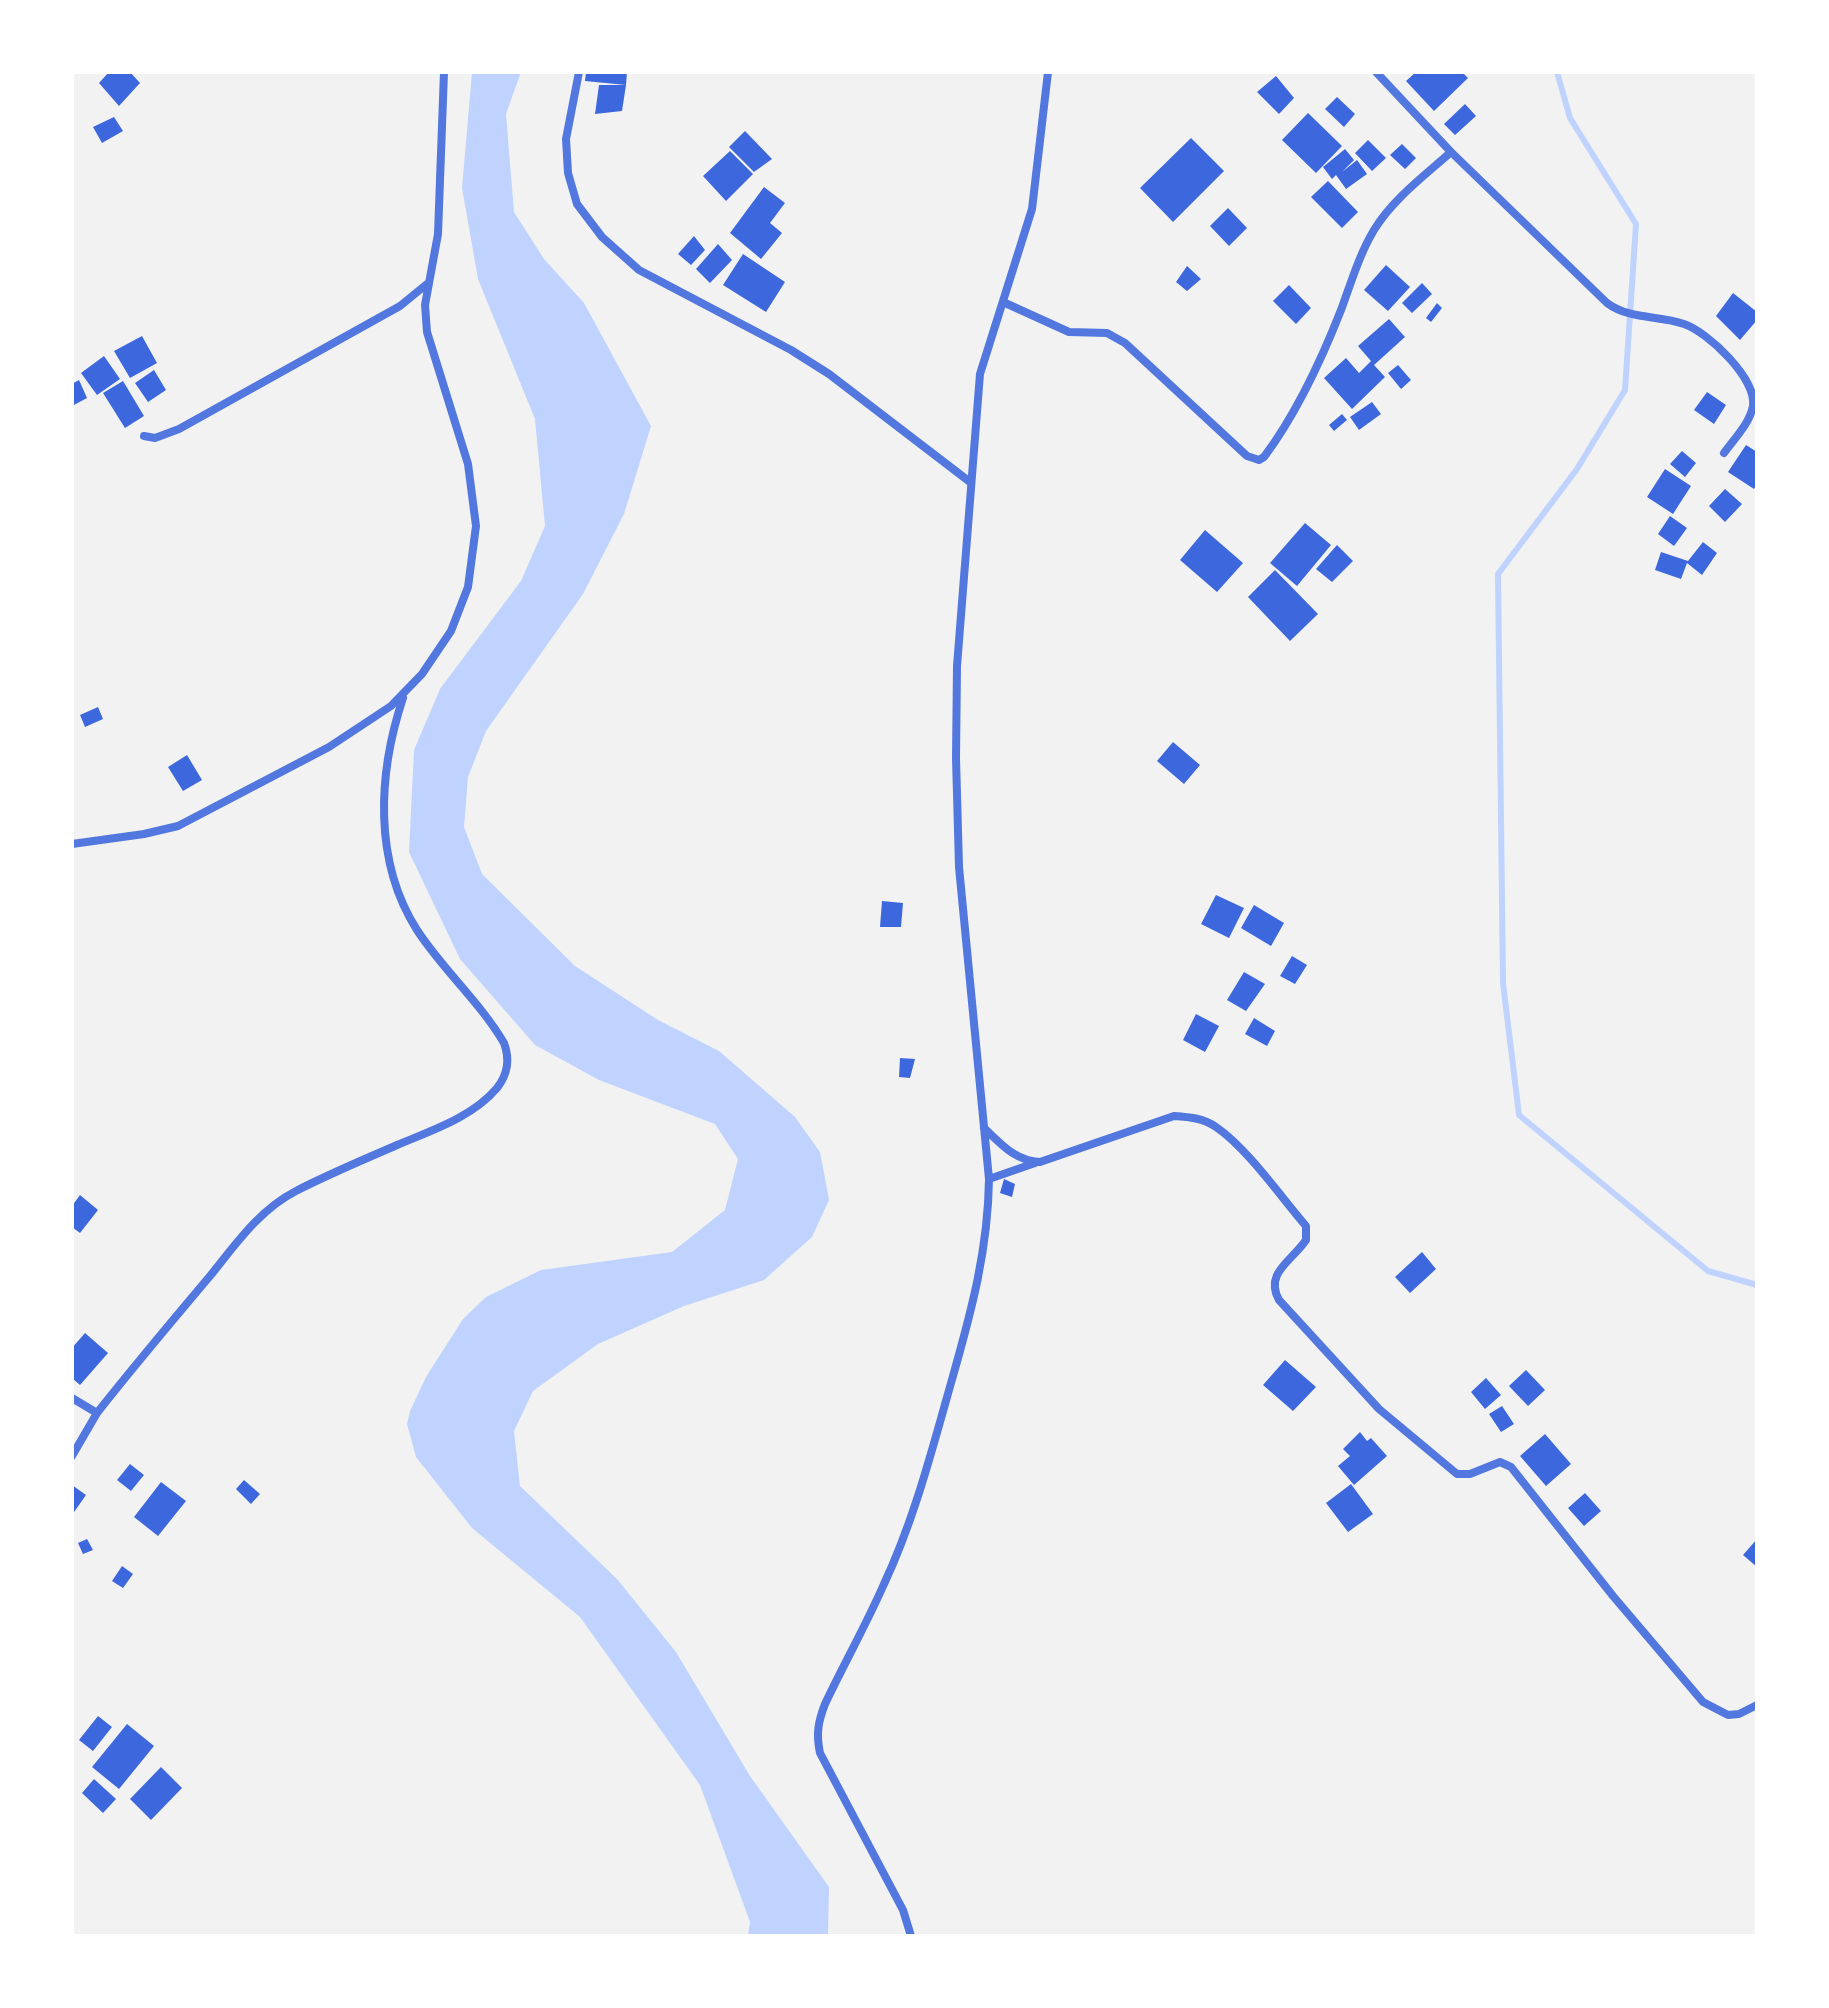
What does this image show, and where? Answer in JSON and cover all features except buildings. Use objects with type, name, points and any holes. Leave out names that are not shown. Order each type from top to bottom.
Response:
[{"type":"street","points":[[72,844],[178,826],[329,747],[391,706],[422,674],[451,631],[468,587],[476,526],[468,464],[427,332],[425,305],[438,234],[444,72]]},
{"type":"street","points":[[579,72],[566,139],[568,173],[577,204],[602,237],[639,270],[791,350],[829,374],[970,482]]},
{"type":"street","points":[[911,1936],[903,1910],[820,1753],[817,1723],[885,1582],[923,1484],[982,1265],[988,1224],[989,1179],[959,867],[957,666],[980,374],[1032,209],[1048,72]]},
{"type":"street","points":[[1376,72],[1451,152],[1607,303],[1623,313],[1688,325],[1713,343],[1739,370],[1749,383],[1753,403],[1750,416],[1724,453]]},
{"type":"street","points":[[1003,302],[1069,332],[1107,333],[1125,343],[1247,456],[1259,460],[1288,422],[1335,324],[1363,251],[1374,231],[1410,187],[1451,152]]},
{"type":"street","points":[[144,436],[155,438],[179,429],[400,306],[428,284]]},
{"type":"street","points":[[72,1456],[97,1413],[270,1206],[334,1172],[480,1105],[498,1087],[506,1072],[509,1057],[504,1043],[417,930],[395,885],[386,846],[385,771],[404,693]]},
{"type":"street","points":[[989,1179],[1174,1116],[1195,1117],[1215,1126],[1236,1144],[1306,1226],[1306,1240],[1275,1277],[1273,1290],[1379,1409],[1457,1474],[1470,1474],[1500,1462],[1511,1467],[1613,1596],[1703,1702],[1715,1711],[1728,1715],[1739,1714],[1757,1705]]},
{"type":"street","points":[[984,1127],[1011,1153],[1030,1162],[1040,1162]]},
{"type":"street","points":[[72,1398],[97,1413]]},
{"type":"water","points":[[472,72],[521,72],[506,114],[514,212],[544,259],[584,303],[651,426],[624,514],[583,594],[486,731],[468,777],[464,827],[482,874],[575,966],[658,1020],[719,1051],[795,1117],[820,1152],[829,1200],[812,1237],[764,1280],[684,1306],[598,1344],[533,1391],[514,1431],[520,1486],[617,1579],[676,1652],[750,1776],[829,1887],[828,1936],[748,1936],[750,1922],[700,1785],[580,1617],[472,1528],[416,1457],[407,1424],[426,1377],[463,1319],[486,1297],[541,1270],[672,1252],[725,1210],[738,1159],[715,1124],[599,1080],[535,1045],[460,959],[409,852],[414,750],[440,689],[521,581],[545,526],[535,419],[478,279],[462,188]]},
{"type":"waterway","points":[[1557,72],[1570,118],[1636,224],[1625,390],[1577,469],[1498,574],[1503,983],[1519,1115],[1708,1271],[1757,1285]]}]
